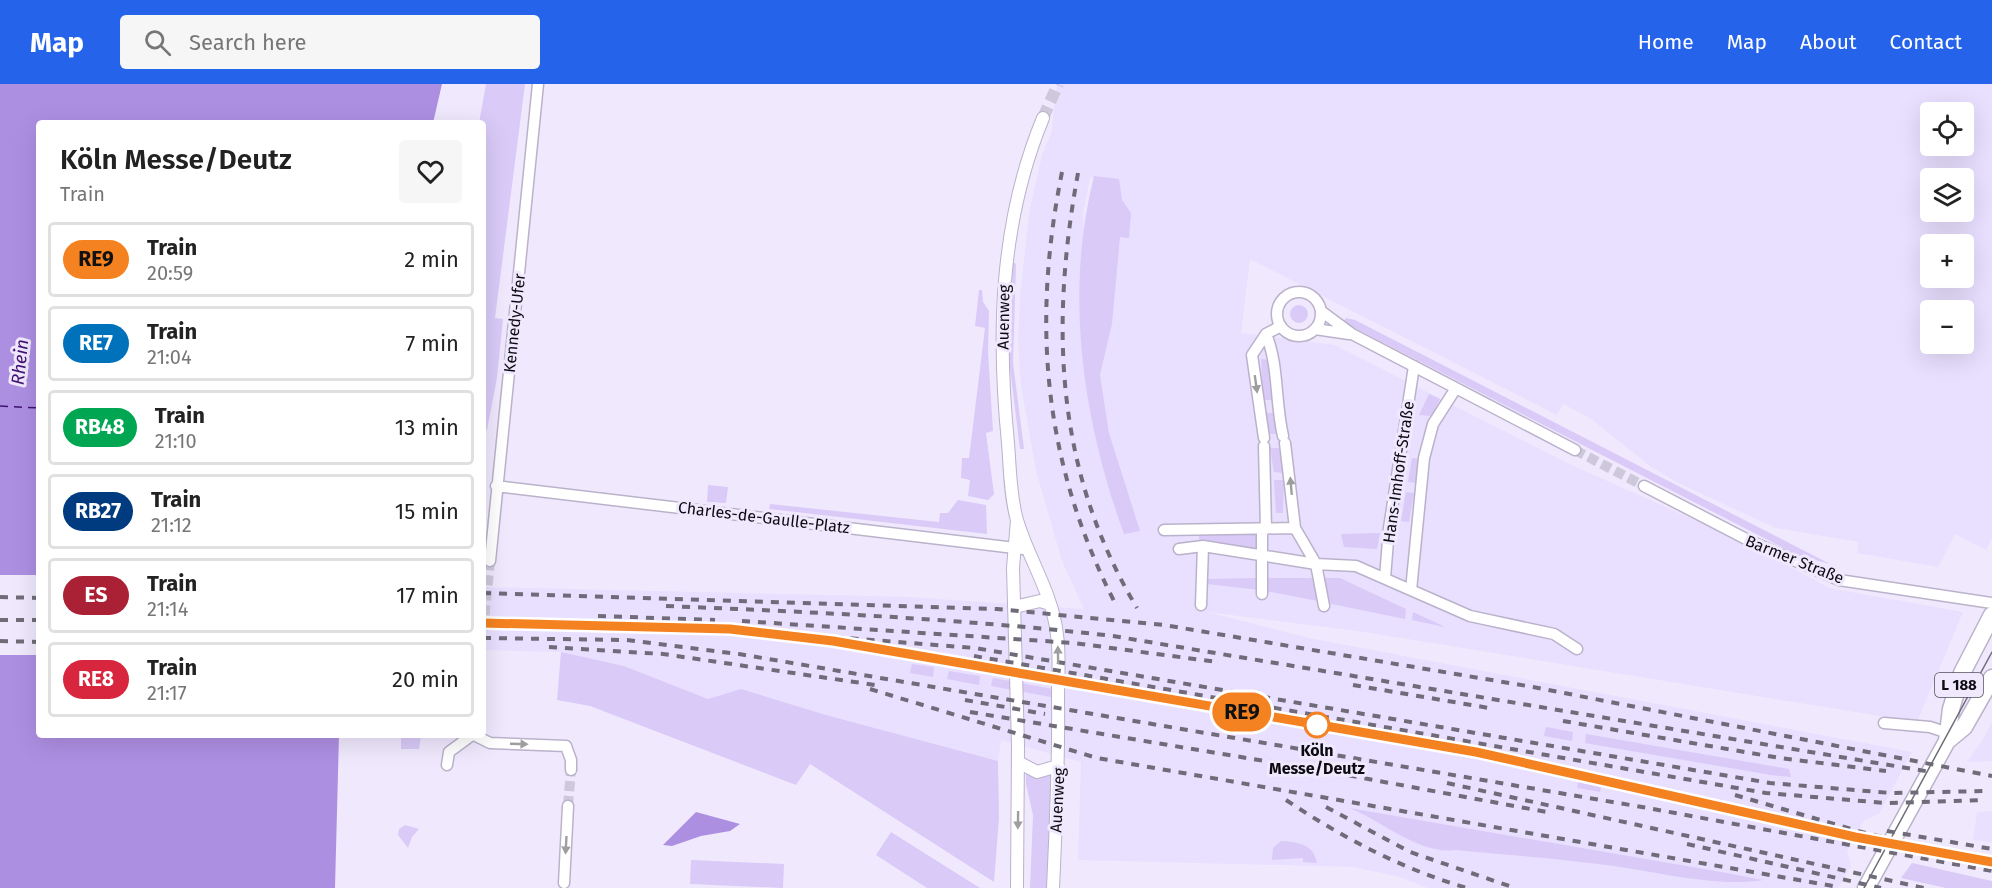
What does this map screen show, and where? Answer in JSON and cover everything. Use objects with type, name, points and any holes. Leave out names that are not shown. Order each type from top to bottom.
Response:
[{"type":"main road","name":"L 188","points":[[1866,888],[1948,737],[1951,709],[1962,673],[1992,615]]},
{"type":"main road","name":"L 188","points":[[1948,737],[1964,727],[1992,678]]},
{"type":"street","name":"Kennedy-Ufer","points":[[490,561],[538,84]]},
{"type":"street","name":"Auenweg","points":[[1017,888],[1018,762],[1013,547],[1017,520],[1006,423],[1002,345],[1004,276],[1013,210],[1031,146],[1043,118]]},
{"type":"street","points":[[1321,311],[1320,321],[1315,329],[1304,336],[1297,336],[1281,326],[1278,309],[1283,300],[1293,293],[1308,294],[1314,298],[1321,311],[1352,334],[1575,450]]},
{"type":"street","points":[[1262,594],[1264,442],[1252,355],[1266,334],[1281,326]]},
{"type":"street","points":[[1315,329],[1352,334]]},
{"type":"street","points":[[1266,334],[1273,350],[1277,410],[1284,439],[1295,528],[1316,564],[1324,606]]},
{"type":"street","name":"Hans-Imhoff-Straße","points":[[1385,578],[1389,528],[1414,366]]},
{"type":"street","name":"Hans-Imhoff-Straße","points":[[1411,590],[1424,458],[1433,424],[1456,388]]},
{"type":"street","name":"Charles-de-Gaulle-Platz","points":[[496,486],[1013,547],[1030,551]]},
{"type":"street","name":"Barmer Straße","points":[[1644,486],[1748,540],[1839,580],[1992,603]]},
{"type":"street","name":"Auenweg","points":[[1017,520],[1050,604],[1058,636],[1058,766],[1053,888]]},
{"type":"street","points":[[1164,530],[1295,528]]},
{"type":"street","points":[[1180,529],[1182,548],[1203,546],[1316,564],[1356,566],[1470,616],[1554,634],[1577,649]]},
{"type":"street","points":[[1201,605],[1203,546]]},
{"type":"street","points":[[1014,607],[1040,601],[1050,604]]},
{"type":"street","points":[[1884,723],[1930,727],[1948,737]]},
{"type":"street","points":[[447,765],[449,752],[469,738]]},
{"type":"street","points":[[479,738],[490,743],[566,746],[571,760],[571,770]]},
{"type":"street","points":[[1018,762],[1037,772],[1058,766]]},
{"type":"street","points":[[564,883],[568,806]]},
{"type":"shaded area","points":[[486,84],[525,84],[495,318],[503,319],[497,378],[486,431],[486,120],[480,120]]},
{"type":"shaded area","points":[[1057,84],[1992,84],[1992,538],[1986,550],[1955,534],[1938,567],[1857,553],[1858,542],[1776,528],[1676,482],[1650,466],[1590,418],[1563,404],[1557,415],[1250,259],[1241,333],[1335,345],[1565,462],[1746,543],[1829,588],[1963,612],[1917,722],[1364,632],[1207,612],[1309,638],[1912,752],[1879,814],[1864,820],[1847,851],[1851,866],[1838,888],[1428,888],[1400,877],[1354,867],[1078,860],[1081,762],[1001,740],[998,761],[826,715],[741,689],[708,699],[624,666],[561,652],[486,650],[486,587],[910,597],[1084,609],[1062,561],[1036,471],[1021,385],[1018,342],[1020,298],[1029,213],[1042,155],[1051,134]],"holes":[[[1090,177],[1094,178],[1112,324],[1100,375],[1109,433],[1130,502],[1107,430],[1087,294],[1083,214]]]},
{"type":"shaded area","points":[[1094,176],[1119,179],[1122,200],[1131,213],[1129,238],[1120,237],[1112,324],[1100,375],[1109,433],[1140,531],[1124,534],[1098,447],[1082,357],[1079,312],[1080,266],[1085,221]]},
{"type":"shaded area","points":[[1013,262],[1016,264],[1013,363],[1024,449],[1020,449],[1009,360]]},
{"type":"shaded area","points":[[979,290],[982,290],[983,302],[989,311],[988,352],[993,431],[986,433],[994,494],[988,500],[968,496],[970,480],[961,478],[962,458],[969,458],[985,328],[975,326]]},
{"type":"shaded area","points":[[1299,305],[1307,310],[1308,314],[1303,322],[1299,323],[1291,318],[1290,314],[1295,306]]},
{"type":"shaded area","points":[[1346,318],[1355,320],[1830,564],[1797,555],[1343,322]]},
{"type":"shaded area","points":[[1261,359],[1269,360],[1272,400],[1263,400]]},
{"type":"shaded area","points":[[1429,394],[1440,399],[1432,416],[1419,415]]},
{"type":"shaded area","points":[[1264,413],[1273,413],[1276,434],[1267,434]]},
{"type":"shaded area","points":[[1270,448],[1279,448],[1283,473],[1274,472]]},
{"type":"shaded area","points":[[1412,458],[1420,459],[1416,483],[1408,482]]},
{"type":"shaded area","points":[[1274,480],[1284,480],[1283,513],[1276,513]]},
{"type":"shaded area","points":[[708,485],[728,487],[726,503],[707,502]]},
{"type":"shaded area","points":[[1406,492],[1414,493],[1409,522],[1401,521]]},
{"type":"shaded area","points":[[958,500],[986,505],[987,534],[769,509],[770,504],[939,522],[940,513],[948,513]]},
{"type":"shaded area","points":[[1258,532],[1258,552],[1199,540],[1199,533]]},
{"type":"shaded area","points":[[1380,533],[1377,549],[1344,547],[1341,534]]},
{"type":"shaded area","points":[[1258,578],[1259,590],[1207,584],[1208,579]]},
{"type":"shaded area","points":[[1265,578],[1313,578],[1318,601],[1266,591]]},
{"type":"shaded area","points":[[1321,578],[1340,578],[1406,609],[1405,619],[1327,603]]},
{"type":"shaded area","points":[[1413,612],[1445,627],[1412,620]]},
{"type":"shaded area","points":[[561,652],[624,666],[708,699],[741,689],[826,715],[998,761],[999,818],[994,882],[810,764],[796,785],[590,706],[557,700]]},
{"type":"shaded area","points":[[912,664],[934,667],[933,677],[910,673]]},
{"type":"shaded area","points":[[949,671],[980,676],[979,685],[947,679]]},
{"type":"shaded area","points":[[993,678],[1053,689],[1051,697],[991,686]]},
{"type":"shaded area","points":[[1992,722],[1992,761],[1967,762],[1982,741]]},
{"type":"shaded area","points":[[1546,727],[1573,732],[1572,741],[1544,736]]},
{"type":"shaded area","points":[[1586,734],[1789,769],[1791,777],[1585,743]]},
{"type":"shaded area","points":[[401,738],[421,738],[419,749],[401,749]]},
{"type":"shaded area","points":[[1026,772],[1040,777],[1051,774],[1047,888],[1030,888],[1033,815],[1026,784]]},
{"type":"shaded area","points":[[1578,782],[1601,787],[1600,792],[1577,788]]},
{"type":"shaded area","points":[[1349,808],[1763,880],[1725,882],[1550,858],[1442,850],[1414,842]]},
{"type":"shaded area","points":[[1992,811],[1992,842],[1973,840],[1977,812]]},
{"type":"shaded area","points":[[405,825],[419,829],[412,837],[408,848],[398,835],[399,829]]},
{"type":"shaded area","points":[[891,832],[980,888],[927,888],[876,855]]},
{"type":"shaded area","points":[[1281,841],[1299,843],[1309,848],[1317,863],[1303,862],[1303,858],[1272,860],[1273,848]]},
{"type":"shaded area","points":[[691,860],[784,864],[783,888],[690,884]]},
{"type":"shaded area","points":[[1912,863],[1992,881],[1992,888],[1946,888],[1901,878]]},
{"type":"water","name":"Rhein","points":[[0,84],[442,84],[434,120],[36,120],[36,738],[339,738],[335,888],[0,888]]},
{"type":"water","points":[[696,812],[740,824],[730,831],[701,836],[672,846],[663,845]]},
{"type":"pier","points":[[0,575],[36,575],[36,655],[0,655]]},
{"type":"ferry route","points":[[0,406],[36,408]]},
{"type":"tunnel","points":[[1043,118],[1058,84]]},
{"type":"tunnel","points":[[1575,450],[1644,486]]},
{"type":"tunnel","points":[[486,600],[490,561]]},
{"type":"tunnel","points":[[568,806],[571,770]]},
{"type":"tram line","points":[[1864,888],[1992,652]]},
{"type":"railway","points":[[1062,172],[1052,229],[1047,285],[1046,340],[1050,394],[1059,447],[1073,500],[1092,553],[1116,605]]},
{"type":"railway","points":[[1078,173],[1069,230],[1064,286],[1063,342],[1066,396],[1075,450],[1089,504],[1110,556],[1137,608]]},
{"type":"railway","points":[[486,593],[997,609],[1164,625],[1533,687],[1992,776]]},
{"type":"railway","points":[[0,597],[36,598]]},
{"type":"railway","points":[[666,606],[890,617],[1113,636],[1931,772]]},
{"type":"railway","points":[[598,616],[715,620]]},
{"type":"railway","points":[[0,620],[36,620]]},
{"type":"railway","points":[[742,621],[1074,643],[1217,662]]},
{"type":"railway","points":[[486,623],[730,629],[975,648],[1770,783],[1891,793],[1984,791]]},
{"type":"railway","points":[[486,638],[627,640],[739,654],[1642,807],[1992,871]]},
{"type":"railway","points":[[0,641],[36,642]]},
{"type":"railway","points":[[852,644],[1476,752],[1859,837]]},
{"type":"railway","points":[[549,647],[663,654],[882,686]]},
{"type":"railway","points":[[974,656],[1766,793],[1886,803],[1985,800]]},
{"type":"railway","points":[[1353,685],[1495,709]]},
{"type":"railway","points":[[870,689],[1097,758],[1839,887]]},
{"type":"railway","points":[[965,700],[1045,714]]},
{"type":"railway","points":[[970,712],[1325,771],[1552,813]]},
{"type":"railway","points":[[1563,721],[1780,758],[1886,771]]},
{"type":"railway","points":[[1447,783],[1924,888]]},
{"type":"railway","points":[[1735,795],[1858,831],[1961,856]]},
{"type":"railway","points":[[1286,800],[1329,827],[1396,862],[1467,888]]},
{"type":"railway","points":[[1326,807],[1410,852],[1515,888]]},
{"type":"railway","points":[[1887,831],[1992,849]]},
{"type":"railway","points":[[1687,844],[1881,888]]},
{"type":"train","name":"RE9","points":[[486,623],[730,629],[833,641],[1476,752],[1855,837],[1992,862]]},
{"type":"place","name":"Köln Messe/Deutz","points":[[1317,725]]}]
